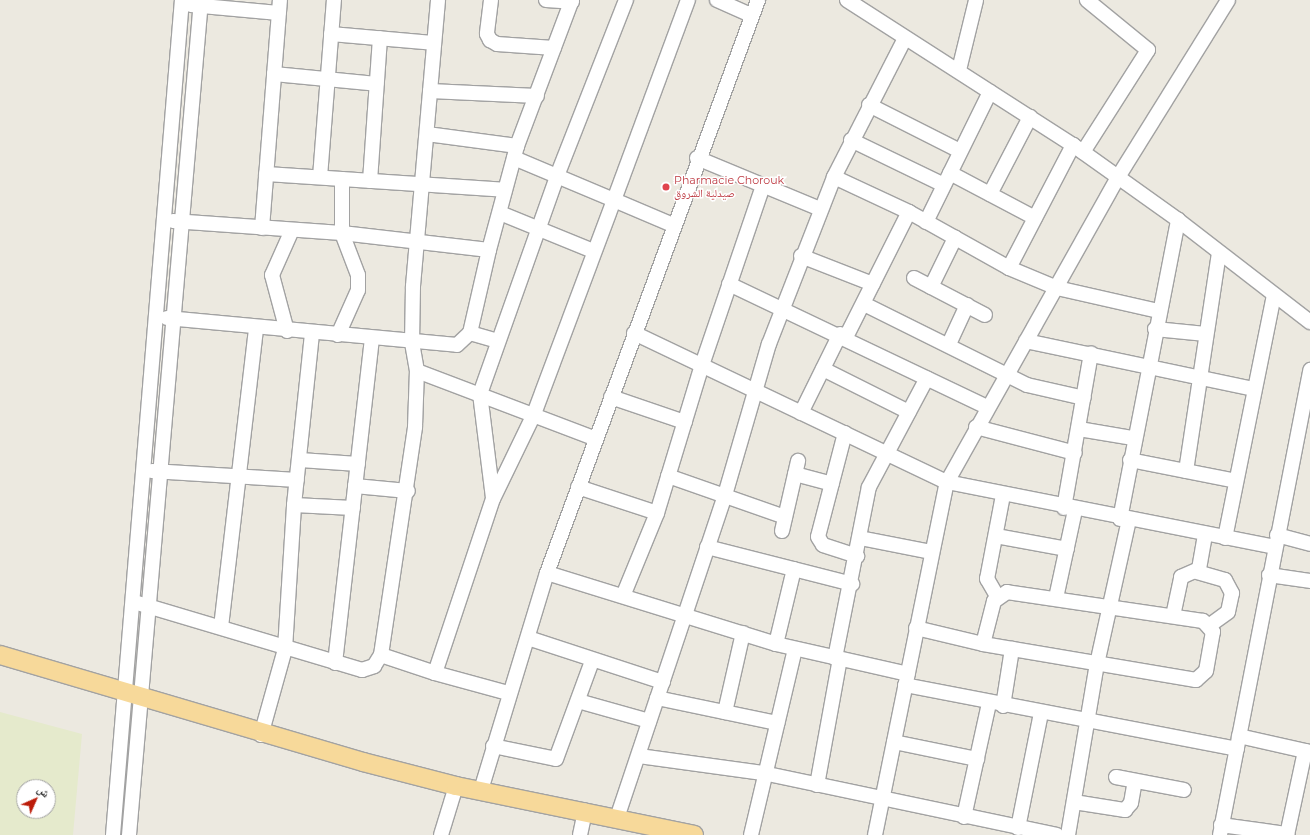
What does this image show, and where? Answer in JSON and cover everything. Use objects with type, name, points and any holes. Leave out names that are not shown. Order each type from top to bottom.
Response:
[{"type":"main road","points":[[0,655],[261,735],[456,786],[585,811],[694,835]]},
{"type":"street","points":[[320,177],[326,79],[334,0]]},
{"type":"street","points":[[134,602],[221,627],[285,649],[366,670],[381,655],[408,491],[417,372],[412,342],[416,240],[423,183],[433,43],[438,0]]},
{"type":"street","points":[[491,0],[487,34],[490,40],[497,44],[554,48]]},
{"type":"street","points":[[156,317],[312,334],[455,346],[470,333],[489,250],[500,213],[504,190],[516,152],[572,1],[546,0]]},
{"type":"street","points":[[494,499],[480,394],[557,176],[626,0]]},
{"type":"street","points":[[435,673],[494,499],[534,414],[593,251],[614,200],[688,0]]},
{"type":"street","points":[[717,0],[752,15]]},
{"type":"street","points":[[481,790],[508,693],[528,638],[547,573],[697,158],[758,0]]},
{"type":"street","points":[[846,0],[905,38],[959,70],[1078,149],[1178,220],[1310,322]]},
{"type":"street","points":[[959,70],[976,0]]},
{"type":"street","points":[[1008,268],[1035,218],[1078,149],[1148,50],[1087,0]]},
{"type":"street","points":[[875,835],[931,552],[947,482],[987,407],[1057,288],[1118,177],[1228,0]]},
{"type":"street","points":[[113,835],[124,692],[134,602],[145,470],[182,2],[279,6],[262,228]]},
{"type":"street","points":[[129,835],[176,319],[182,222],[201,3]]},
{"type":"street","points":[[331,34],[433,43]]},
{"type":"street","points":[[370,181],[380,38]]},
{"type":"street","points":[[617,818],[639,756],[649,721],[725,495],[752,392],[801,256],[851,140],[905,38]]},
{"type":"street","points":[[274,74],[377,84]]},
{"type":"street","points":[[430,90],[537,96]]},
{"type":"street","points":[[926,222],[990,92]]},
{"type":"street","points":[[870,105],[960,151]]},
{"type":"street","points":[[990,194],[1030,117]]},
{"type":"street","points":[[427,134],[516,152],[557,176],[673,225]]},
{"type":"street","points":[[851,140],[944,185]]},
{"type":"street","points":[[697,158],[820,209]]},
{"type":"street","points":[[950,173],[1035,218]]},
{"type":"street","points":[[266,174],[423,183],[504,190]]},
{"type":"street","points":[[834,177],[909,212],[1008,268],[1057,288],[1158,311]]},
{"type":"street","points":[[338,335],[358,290],[356,269],[342,232],[342,179]]},
{"type":"street","points":[[623,596],[657,512],[701,368],[763,186]]},
{"type":"street","points":[[801,413],[822,369],[864,304],[909,212]]},
{"type":"street","points":[[500,213],[593,251]]},
{"type":"street","points":[[164,220],[262,228],[342,232],[489,250]]},
{"type":"street","points":[[1068,835],[1097,664],[1112,605],[1124,520],[1133,438],[1150,366],[1158,311],[1178,220]]},
{"type":"street","points":[[287,331],[272,275],[292,230]]},
{"type":"street","points":[[931,287],[955,238]]},
{"type":"street","points":[[1186,471],[1219,252]]},
{"type":"street","points":[[801,256],[873,284]]},
{"type":"street","points":[[914,278],[985,315]]},
{"type":"street","points":[[729,284],[843,336],[987,407]]},
{"type":"street","points":[[1225,538],[1274,295]]},
{"type":"street","points":[[864,304],[949,344],[1027,385],[1084,398]]},
{"type":"street","points":[[949,344],[967,305]]},
{"type":"street","points":[[221,627],[256,328]]},
{"type":"street","points":[[1155,329],[1206,334]]},
{"type":"street","points":[[470,333],[498,341]]},
{"type":"street","points":[[634,333],[701,368],[887,452],[947,482],[1069,509],[1225,538],[1310,544]]},
{"type":"street","points":[[261,735],[285,649],[294,505],[300,460],[312,334]]},
{"type":"street","points":[[335,663],[372,338]]},
{"type":"street","points":[[1026,341],[1091,353],[1254,389]]},
{"type":"street","points":[[1056,598],[1067,549],[1069,509],[1075,453],[1091,353]]},
{"type":"street","points":[[822,369],[909,412]]},
{"type":"street","points":[[547,573],[776,644],[837,659],[989,703],[1087,722],[1238,743],[1308,752],[1287,835],[1220,830],[1238,743],[1269,575],[1310,370]]},
{"type":"street","points":[[417,372],[534,414],[596,439]]},
{"type":"street","points":[[817,786],[837,659],[869,487],[927,378]]},
{"type":"street","points":[[610,397],[685,422]]},
{"type":"street","points":[[976,427],[1075,453]]},
{"type":"street","points":[[1079,430],[1133,438]]},
{"type":"street","points":[[845,433],[819,540],[823,545],[857,556]]},
{"type":"street","points":[[300,460],[358,464]]},
{"type":"street","points":[[1130,460],[1236,481]]},
{"type":"street","points":[[668,476],[725,495],[783,524],[796,467],[832,484]]},
{"type":"street","points":[[145,470],[297,480]]},
{"type":"street","points":[[355,486],[408,491]]},
{"type":"street","points":[[578,487],[657,512]]},
{"type":"street","points":[[983,644],[997,596],[987,579],[1003,495]]},
{"type":"street","points":[[294,505],[353,508]]},
{"type":"street","points":[[1197,572],[1205,534]]},
{"type":"street","points":[[996,536],[1067,549]]},
{"type":"street","points":[[860,538],[931,552]]},
{"type":"street","points":[[707,547],[852,584]]},
{"type":"street","points":[[776,644],[794,569]]},
{"type":"street","points":[[997,596],[1006,592],[1112,605],[1173,616],[1210,625],[1228,612],[1232,593],[1225,580],[1197,572],[1181,577],[1173,616]]},
{"type":"street","points":[[1269,575],[1310,581]]},
{"type":"street","points":[[916,628],[983,644],[1196,680],[1206,671],[1213,632],[1210,625]]},
{"type":"street","points":[[726,712],[743,633]]},
{"type":"street","points":[[528,638],[592,661],[663,682]]},
{"type":"street","points":[[751,835],[763,773],[795,649]]},
{"type":"street","points":[[1003,706],[1012,649]]},
{"type":"street","points":[[381,655],[435,673],[508,693]]},
{"type":"street","points":[[493,746],[556,759],[592,661]]},
{"type":"street","points":[[657,698],[777,723]]},
{"type":"street","points":[[578,701],[649,721]]},
{"type":"street","points":[[964,817],[989,703]]},
{"type":"street","points":[[1018,828],[1041,713]]},
{"type":"street","points":[[894,742],[977,759]]},
{"type":"street","points":[[639,756],[763,773],[882,801],[1057,835]]},
{"type":"street","points":[[1116,777],[1184,790]]},
{"type":"street","points":[[1074,802],[1125,810],[1131,803],[1135,780]]},
{"type":"street","points":[[441,835],[456,786]]},
{"type":"street","points":[[580,835],[585,811]]},
{"type":"green space","points":[[0,712],[82,734],[73,835],[0,835]]},
{"type":"place","name":"Pharmacie Chorouk صيدلية الشروق","points":[[666,187]]}]
